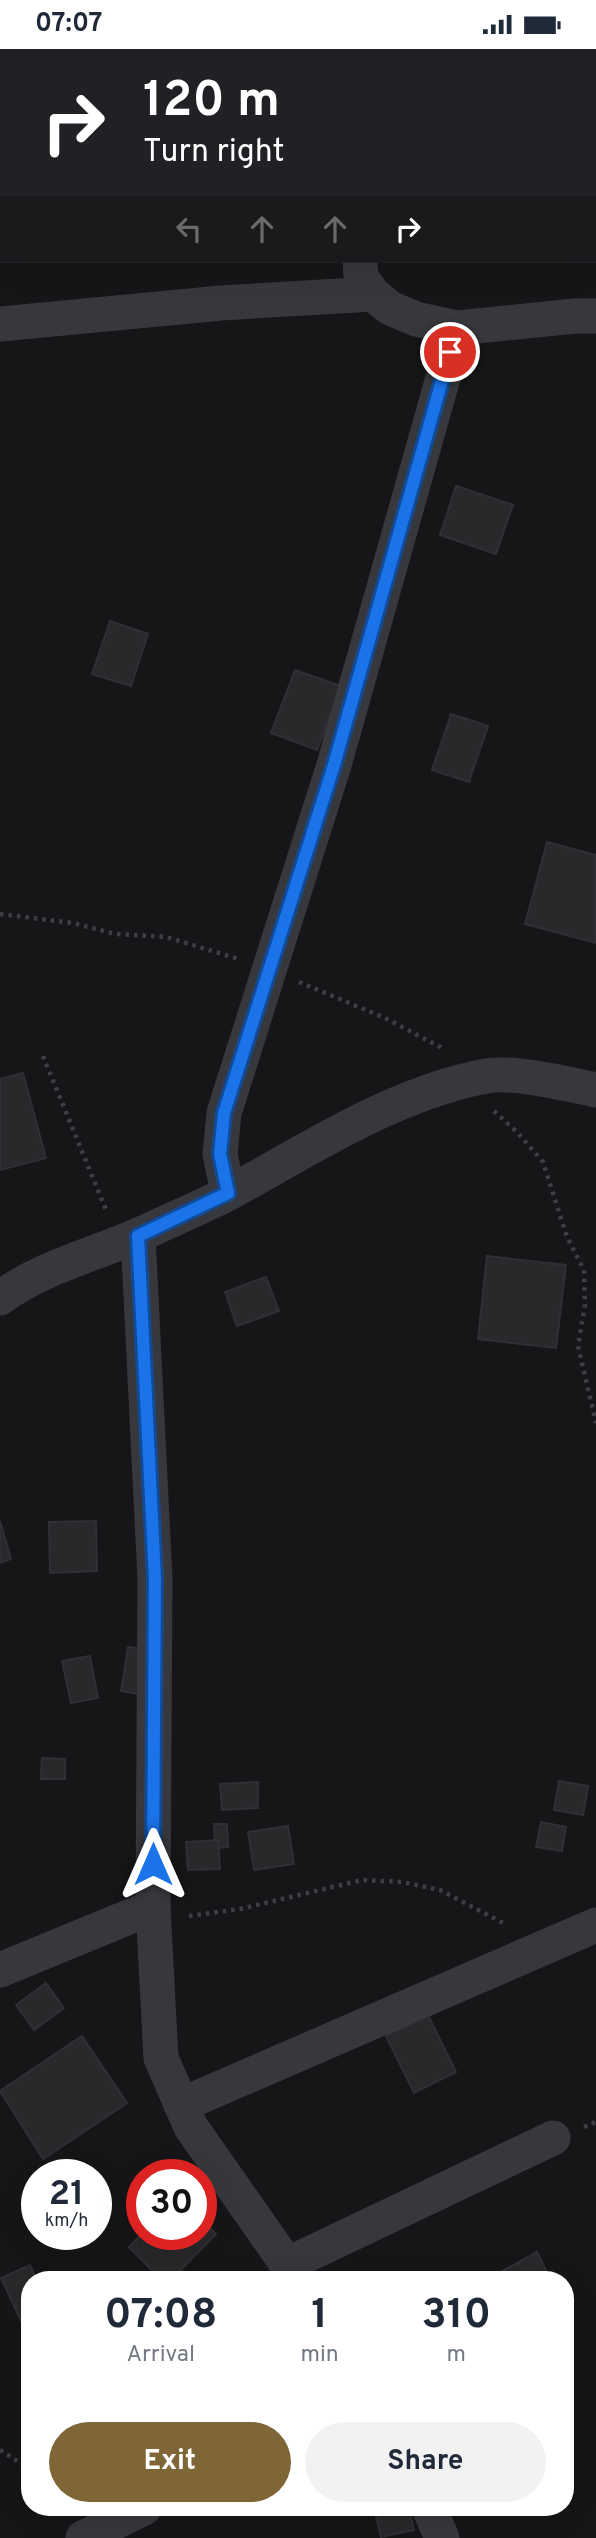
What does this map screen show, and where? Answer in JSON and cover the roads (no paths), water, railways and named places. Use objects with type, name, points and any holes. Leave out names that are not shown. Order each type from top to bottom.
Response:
[{"type":"street","points":[[360,263],[361,277],[373,295],[390,308],[416,320],[457,328],[596,316]]},
{"type":"street","points":[[0,324],[221,303],[373,295]]},
{"type":"street","points":[[228,1193],[220,1154],[224,1113],[334,765],[457,328]]},
{"type":"street","points":[[0,1298],[15,1287],[81,1256],[131,1238],[228,1193],[341,1129],[439,1088],[475,1079],[537,1078],[596,1090]]},
{"type":"street","points":[[131,1238],[155,1579],[153,1914],[161,2058],[191,2127],[291,2271]]},
{"type":"street","points":[[0,1970],[153,1914]]},
{"type":"street","points":[[181,2105],[596,1925]]},
{"type":"street","points":[[296,2271],[553,2138]]},
{"type":"street","points":[[83,2538],[128,2516]]},
{"type":"street","points":[[432,2516],[442,2538]]}]
